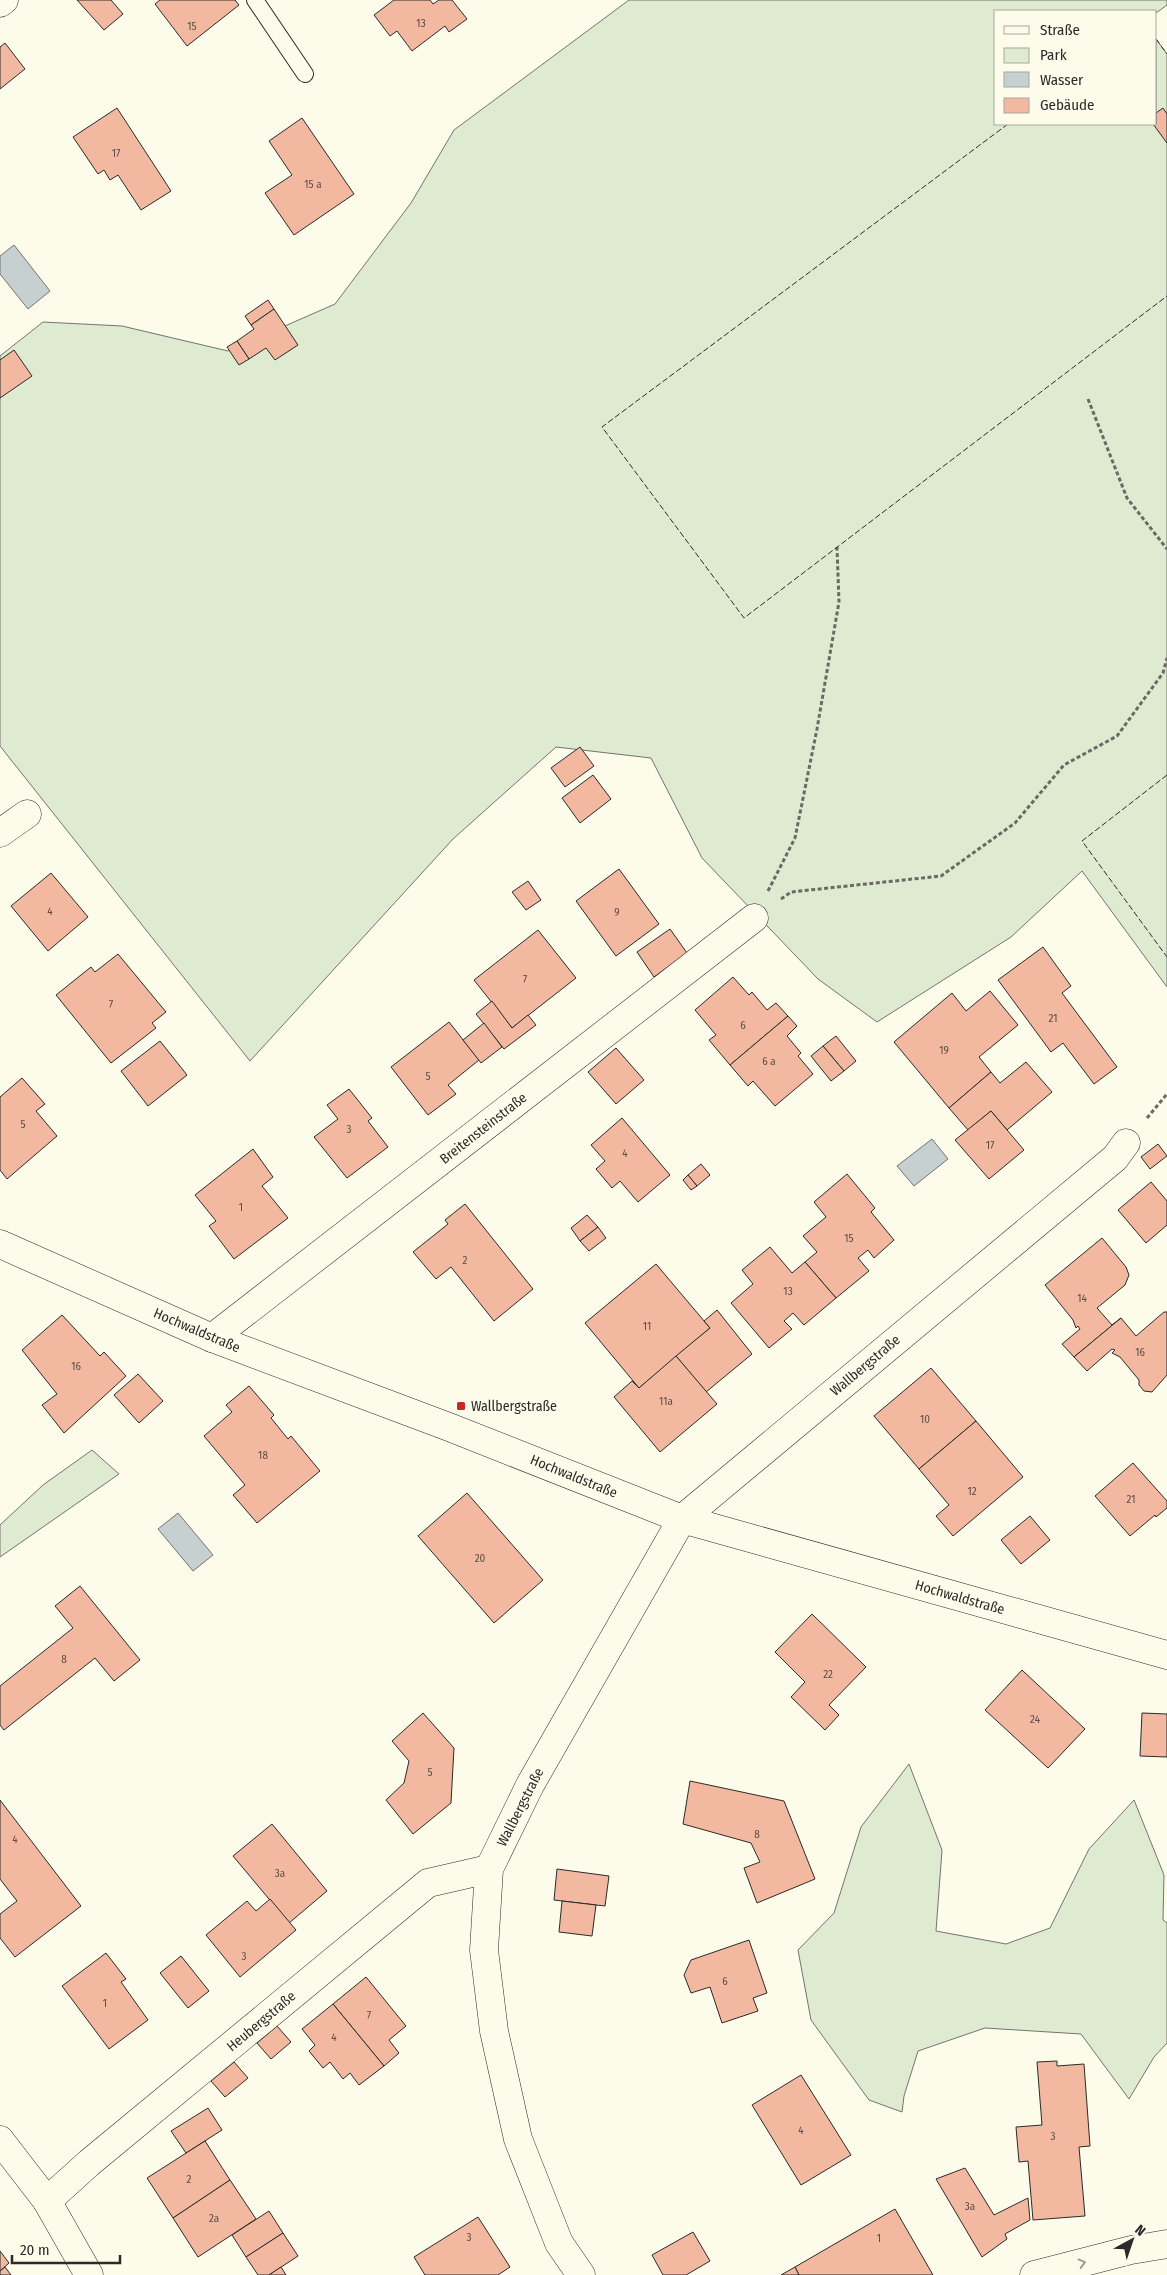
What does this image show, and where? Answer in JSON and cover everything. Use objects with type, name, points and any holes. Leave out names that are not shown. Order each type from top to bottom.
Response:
[{"type":"street","points":[[0,3],[4,0]]},
{"type":"street","points":[[0,834],[27,814]]},
{"type":"street","name":"Breitensteinstraße","points":[[212,1338],[754,918]]},
{"type":"street","name":"Wallbergstraße","points":[[581,2275],[559,2243],[518,2139],[494,2031],[484,1950],[489,1869],[530,1785],[682,1519],[1115,1158],[1126,1143]]},
{"type":"street","name":"Hochwaldstraße","points":[[0,1244],[212,1338],[449,1427],[682,1519],[1167,1656]]},
{"type":"street","name":"Heubergstraße","points":[[47,2200],[89,2163],[428,1883],[489,1869]]},
{"type":"street","points":[[0,2140],[47,2200],[89,2275]]},
{"type":"street","points":[[1034,2275],[1130,2250],[1167,2244]]},
{"type":"lane","points":[[256,0],[305,74]]},
{"type":"path","points":[[1088,399],[1127,498],[1167,548]]},
{"type":"path","points":[[754,918],[795,838],[840,602],[837,547]]},
{"type":"path","points":[[754,918],[791,892],[941,876],[1015,823],[1064,765],[1117,736],[1163,673],[1167,658]]},
{"type":"green space","points":[[629,0],[1167,0],[1167,5],[1157,12],[1157,10],[994,10],[994,125],[1157,125],[1157,40],[1167,54],[1167,987],[1082,871],[1011,937],[877,1022],[818,979],[702,858],[651,758],[556,747],[453,839],[250,1061],[0,746],[0,356],[43,322],[122,326],[228,351],[335,304],[411,203],[454,130]]},
{"type":"green space","points":[[92,1450],[119,1474],[0,1557],[0,1525],[43,1485]]},
{"type":"green space","points":[[909,1764],[942,1850],[936,1931],[1006,1944],[1050,1928],[1089,1849],[1134,1800],[1164,1875],[1163,1920],[1167,1923],[1167,2043],[1154,2057],[1129,2099],[1081,2034],[985,2028],[918,2051],[904,2096],[902,2112],[869,2100],[811,2020],[798,1950],[834,1913],[861,1827]]},
{"type":"water","points":[[14,245],[50,291],[28,309],[0,274],[0,256]]},
{"type":"water","points":[[932,1139],[948,1159],[914,1186],[897,1166]]},
{"type":"water","points":[[178,1513],[213,1555],[193,1571],[158,1529]]},
{"type":"building","points":[[77,0],[111,0],[123,14],[104,30]]},
{"type":"building","points":[[160,0],[235,0],[239,5],[187,46],[155,4]]},
{"type":"building","points":[[394,0],[430,0],[433,4],[439,0],[452,0],[467,19],[449,32],[445,26],[412,51],[397,31],[390,36],[374,15]]},
{"type":"building","points":[[5,43],[25,69],[0,89],[0,47]]},
{"type":"building","points":[[117,108],[171,191],[141,210],[118,175],[110,180],[104,170],[98,174],[73,137]]},
{"type":"building","points":[[1163,108],[1167,114],[1167,143],[1154,125],[1157,125],[1157,112]]},
{"type":"building","points":[[302,118],[354,194],[294,235],[265,193],[292,175],[269,141]]},
{"type":"building","points":[[268,300],[274,309],[251,325],[245,316]]},
{"type":"building","points":[[274,309],[298,345],[275,360],[266,348],[249,359],[237,341],[254,329],[251,325]]},
{"type":"building","points":[[237,341],[249,359],[239,365],[227,347]]},
{"type":"building","points":[[14,350],[32,376],[0,398],[0,360]]},
{"type":"building","points":[[580,747],[594,766],[565,787],[551,768]]},
{"type":"building","points":[[593,775],[611,799],[580,823],[562,798]]},
{"type":"building","points":[[619,869],[659,924],[616,956],[576,901]]},
{"type":"building","points":[[51,873],[88,917],[48,951],[11,906]]},
{"type":"building","points":[[528,881],[541,900],[526,910],[512,892]]},
{"type":"building","points":[[670,929],[687,953],[654,977],[637,952]]},
{"type":"building","points":[[538,930],[576,978],[512,1028],[474,980]]},
{"type":"building","points":[[1043,947],[1071,986],[1062,993],[1117,1067],[1094,1084],[1063,1043],[1051,1052],[998,980]]},
{"type":"building","points":[[118,954],[166,1012],[152,1023],[156,1028],[111,1063],[56,995],[91,967],[95,972]]},
{"type":"building","points":[[733,977],[749,995],[752,992],[767,1010],[776,1003],[788,1016],[730,1065],[709,1040],[716,1035],[695,1010]]},
{"type":"building","points":[[990,991],[1018,1025],[979,1057],[991,1072],[949,1108],[894,1042],[952,993],[966,1011]]},
{"type":"building","points":[[492,1001],[512,1028],[528,1015],[536,1025],[504,1049],[476,1014]]},
{"type":"building","points":[[788,1016],[797,1026],[787,1036],[801,1053],[798,1056],[813,1074],[775,1106],[753,1081],[748,1086],[730,1065]]},
{"type":"building","points":[[449,1022],[479,1060],[448,1085],[456,1094],[428,1115],[391,1067]]},
{"type":"building","points":[[484,1023],[502,1047],[481,1063],[463,1040]]},
{"type":"building","points":[[836,1036],[856,1061],[844,1071],[823,1046]]},
{"type":"building","points":[[160,1041],[187,1075],[148,1106],[121,1071]]},
{"type":"building","points":[[823,1046],[844,1071],[831,1081],[811,1056]]},
{"type":"building","points":[[616,1048],[644,1080],[616,1104],[588,1072]]},
{"type":"building","points":[[1026,1062],[1052,1092],[1007,1130],[991,1111],[968,1130],[949,1108],[991,1072],[1000,1083]]},
{"type":"building","points":[[22,1078],[45,1104],[36,1111],[57,1136],[7,1179],[0,1170],[0,1097]]},
{"type":"building","points":[[349,1089],[372,1118],[368,1121],[388,1147],[347,1178],[314,1137],[338,1119],[327,1105]]},
{"type":"building","points":[[991,1111],[1024,1150],[989,1179],[955,1140]]},
{"type":"building","points":[[622,1118],[670,1175],[638,1202],[620,1181],[612,1188],[596,1169],[605,1161],[591,1145]]},
{"type":"building","points":[[1158,1144],[1167,1156],[1150,1169],[1141,1157]]},
{"type":"building","points":[[253,1149],[273,1177],[262,1186],[288,1218],[234,1259],[209,1226],[216,1221],[195,1195]]},
{"type":"building","points":[[701,1164],[710,1175],[697,1186],[688,1175]]},
{"type":"building","points":[[847,1174],[875,1208],[871,1212],[894,1240],[874,1258],[868,1250],[858,1258],[869,1271],[836,1298],[805,1262],[817,1252],[803,1236],[826,1217],[814,1202]]},
{"type":"building","points":[[688,1175],[697,1186],[691,1190],[683,1180]]},
{"type":"building","points":[[1151,1182],[1167,1201],[1167,1225],[1146,1243],[1118,1210]]},
{"type":"building","points":[[465,1204],[533,1289],[494,1321],[451,1267],[436,1279],[413,1252],[448,1224],[445,1220]]},
{"type":"building","points":[[587,1215],[598,1227],[580,1241],[571,1228]]},
{"type":"building","points":[[598,1227],[606,1238],[589,1251],[580,1241]]},
{"type":"building","points":[[1102,1238],[1126,1267],[1129,1275],[1125,1285],[1097,1308],[1112,1325],[1121,1318],[1074,1357],[1062,1344],[1080,1329],[1078,1326],[1076,1328],[1073,1320],[1045,1285]]},
{"type":"building","points":[[770,1247],[792,1273],[805,1262],[836,1298],[804,1325],[793,1313],[784,1321],[792,1329],[769,1348],[731,1303],[753,1284],[742,1270]]},
{"type":"building","points":[[656,1264],[710,1328],[639,1388],[585,1323]]},
{"type":"building","points":[[717,1310],[752,1354],[706,1392],[676,1356],[710,1328],[704,1321]]},
{"type":"building","points":[[1164,1312],[1167,1312],[1167,1375],[1152,1392],[1144,1391],[1139,1385],[1139,1380],[1120,1357],[1112,1353],[1115,1350],[1112,1349],[1087,1371],[1074,1357],[1121,1318],[1136,1336]]},
{"type":"building","points":[[62,1315],[100,1356],[104,1352],[126,1376],[64,1433],[42,1405],[57,1394],[22,1350]]},
{"type":"building","points":[[676,1356],[717,1404],[660,1452],[614,1397],[632,1381],[639,1388]]},
{"type":"building","points":[[931,1368],[976,1421],[919,1469],[874,1416]]},
{"type":"building","points":[[138,1374],[163,1401],[139,1423],[114,1395]]},
{"type":"building","points":[[249,1386],[274,1415],[271,1418],[288,1439],[291,1436],[320,1471],[257,1523],[233,1495],[245,1485],[204,1436],[232,1412],[226,1405]]},
{"type":"building","points":[[976,1421],[1023,1477],[953,1536],[936,1516],[949,1505],[919,1469]]},
{"type":"building","points":[[1133,1463],[1167,1501],[1167,1508],[1156,1517],[1155,1515],[1130,1536],[1095,1496]]},
{"type":"building","points":[[467,1493],[543,1580],[494,1623],[418,1536]]},
{"type":"building","points":[[1030,1516],[1050,1540],[1021,1564],[1001,1540]]},
{"type":"building","points":[[80,1586],[140,1660],[114,1681],[95,1658],[4,1730],[0,1725],[0,1686],[73,1628],[55,1606]]},
{"type":"building","points":[[812,1614],[866,1667],[829,1705],[839,1715],[825,1730],[791,1697],[805,1682],[775,1652]]},
{"type":"building","points":[[1022,1670],[1085,1729],[1048,1768],[985,1710]]},
{"type":"building","points":[[423,1713],[454,1748],[451,1803],[413,1834],[386,1800],[404,1783],[409,1761],[392,1741]]},
{"type":"building","points":[[1142,1713],[1167,1714],[1167,1757],[1140,1756]]},
{"type":"building","points":[[690,1781],[784,1801],[815,1879],[757,1903],[744,1868],[760,1862],[751,1843],[683,1824]]},
{"type":"building","points":[[0,1800],[81,1906],[15,1957],[0,1938],[0,1914],[17,1901],[0,1879]]},
{"type":"building","points":[[272,1824],[327,1891],[289,1923],[233,1856]]},
{"type":"building","points":[[557,1869],[609,1876],[605,1906],[554,1900]]},
{"type":"building","points":[[270,1899],[296,1930],[240,1977],[206,1935],[247,1901],[256,1911]]},
{"type":"building","points":[[562,1901],[596,1905],[592,1936],[559,1932]]},
{"type":"building","points":[[749,1940],[767,1993],[753,1998],[758,2011],[722,2023],[710,1987],[691,1993],[684,1975],[691,1960]]},
{"type":"building","points":[[106,1953],[126,1979],[121,1982],[148,2020],[109,2049],[62,1986]]},
{"type":"building","points":[[181,1956],[209,1991],[188,2008],[160,1973]]},
{"type":"building","points":[[366,1977],[406,2026],[389,2040],[399,2053],[384,2066],[333,2004]]},
{"type":"building","points":[[333,2004],[384,2066],[359,2085],[350,2073],[343,2079],[330,2062],[323,2068],[309,2051],[315,2045],[302,2029]]},
{"type":"building","points":[[277,2026],[291,2042],[271,2059],[257,2043]]},
{"type":"building","points":[[1057,2061],[1057,2066],[1084,2064],[1090,2146],[1079,2147],[1085,2216],[1033,2220],[1028,2161],[1019,2162],[1016,2127],[1042,2125],[1037,2062]]},
{"type":"building","points":[[234,2062],[248,2078],[225,2097],[211,2081]]},
{"type":"building","points":[[801,2075],[851,2155],[801,2185],[752,2105]]},
{"type":"building","points":[[208,2108],[222,2130],[186,2153],[171,2131]]},
{"type":"building","points":[[205,2141],[230,2180],[173,2218],[147,2178]]},
{"type":"building","points":[[965,2168],[994,2215],[1028,2198],[1030,2220],[1005,2234],[1007,2239],[982,2257],[936,2179]]},
{"type":"building","points":[[230,2180],[256,2219],[198,2257],[173,2218]]},
{"type":"building","points":[[895,2209],[933,2275],[799,2275],[795,2267]]},
{"type":"building","points":[[269,2211],[283,2233],[246,2257],[232,2235]]},
{"type":"building","points":[[478,2217],[510,2267],[498,2275],[425,2275],[414,2257]]},
{"type":"building","points":[[693,2232],[710,2261],[686,2275],[663,2275],[652,2255]]},
{"type":"building","points":[[283,2233],[298,2256],[269,2275],[258,2275],[246,2257]]},
{"type":"building","points":[[0,2251],[9,2263],[0,2271]]},
{"type":"building","points":[[5,2267],[11,2275],[0,2275],[0,2271]]},
{"type":"building","points":[[281,2267],[286,2275],[269,2275]]},
{"type":"building","points":[[795,2267],[799,2275],[781,2275]]},
{"type":"fence","points":[[1157,40],[1167,54]]},
{"type":"fence","points":[[1007,125],[602,427],[744,618],[1167,296]]},
{"type":"fence","points":[[1167,775],[1082,841],[1167,957]]},
{"type":"place","name":"Wallbergstraße","points":[[461,1406]]}]
